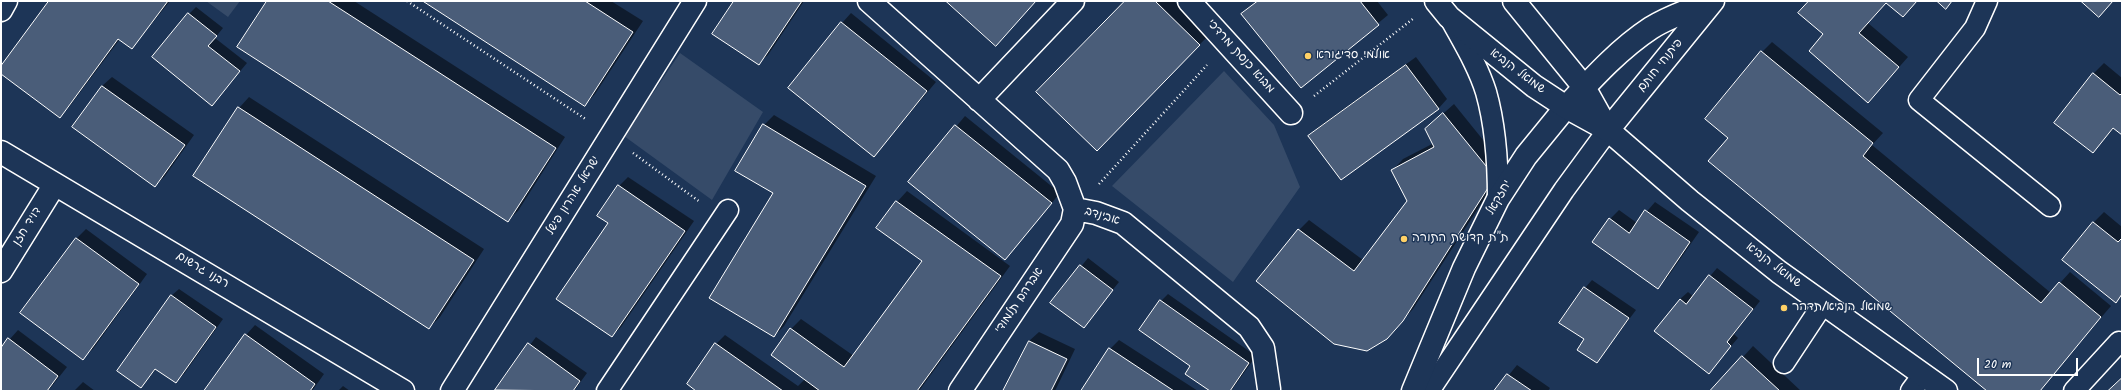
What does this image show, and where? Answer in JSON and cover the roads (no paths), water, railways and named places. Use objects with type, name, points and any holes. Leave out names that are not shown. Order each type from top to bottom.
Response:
[{"type":"street","points":[[1,10],[6,1]]},
{"type":"street","name":"ישראל אהרון פישל","points":[[452,391],[695,1]]},
{"type":"street","name":"אבינדב","points":[[869,1],[1058,170],[1065,182],[1075,209],[1096,213],[1123,223],[1249,327],[1263,348],[1269,390]]},
{"type":"street","points":[[979,100],[1073,1]]},
{"type":"street","name":"מבוא כנסת מרדכי","points":[[1189,1],[1291,113]]},
{"type":"street","name":"שמואל הנביא","points":[[1514,1],[1584,88],[1608,130]]},
{"type":"street","name":"פיתוחי חותם","points":[[1584,88],[1626,46],[1652,28],[1679,14],[1713,1]]},
{"type":"street","name":"פיתוחי חותם","points":[[1608,130],[1713,1]]},
{"type":"street","name":"שמואל הנביא","points":[[1440,6],[1528,81],[1566,107],[1608,130],[1690,201],[1779,272],[1823,304],[1917,383],[1946,391]]},
{"type":"street","name":"יחזקאל","points":[[1413,391],[1464,268],[1498,199],[1526,156],[1566,107],[1584,88]]},
{"type":"street","name":"רבנו גרשום","points":[[1,152],[403,391]]},
{"type":"street","name":"דויד חזן","points":[[1,271],[55,184]]},
{"type":"street","name":"אברהם תלמודי","points":[[960,391],[1072,224],[1075,209]]},
{"type":"lane","points":[[1987,1],[1975,28],[1919,100],[2050,206]]},
{"type":"lane","points":[[1440,6],[1475,65],[1486,92],[1496,145],[1498,199]]},
{"type":"lane","points":[[1429,391],[1564,190],[1608,130]]},
{"type":"lane","points":[[607,391],[725,215]]},
{"type":"lane","points":[[1784,363],[1823,304]]},
{"type":"lane","points":[[2074,391],[2119,342]]},
{"type":"place","name":"אולמי סדיגורא","points":[[1308,56]]},
{"type":"place","name":"ת\"ת קדושת התורה","points":[[1404,239]]},
{"type":"place","name":"שמואל הנביא/תדהר","points":[[1784,308]]}]
